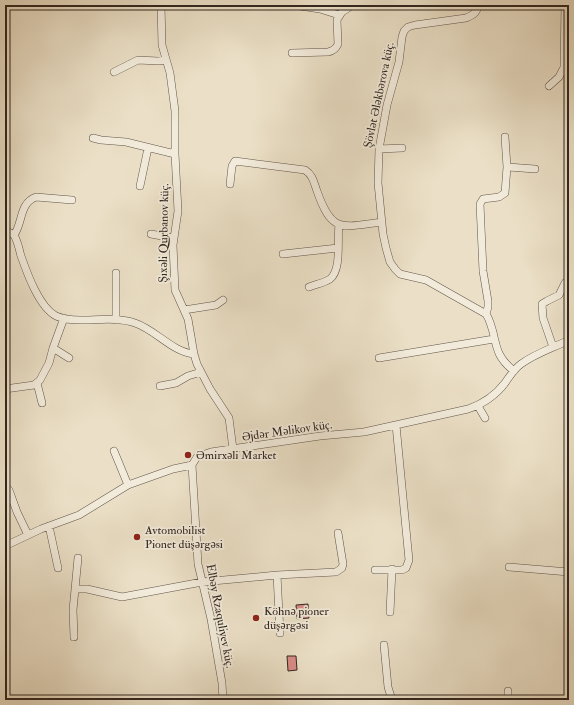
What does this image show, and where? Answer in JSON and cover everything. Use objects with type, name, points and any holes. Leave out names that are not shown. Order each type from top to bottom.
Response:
[{"type":"street","name":"Şıxəli Qurbanov küç.","points":[[161,5],[162,45],[173,92],[175,111],[175,154],[178,211],[173,238],[172,254],[175,290],[188,319],[194,354],[201,372],[210,389],[230,418],[233,449]]},
{"type":"street","points":[[293,5],[320,9],[339,15]]},
{"type":"street","points":[[292,53],[333,51],[338,44],[336,26],[339,15],[352,5]]},
{"type":"street","name":"Şövlət Ələkbərova küç.","points":[[478,5],[476,12],[472,16],[415,25],[404,30],[400,62],[387,105],[379,149],[377,173],[386,248],[390,262],[395,269],[407,276],[426,280],[486,314]]},
{"type":"street","points":[[550,86],[559,77],[564,67],[565,5]]},
{"type":"street","points":[[114,72],[138,60],[166,60]]},
{"type":"street","points":[[504,137],[507,167],[505,193],[499,197],[483,199],[480,204],[483,271],[488,301],[486,314],[490,320],[494,339],[502,360],[514,371]]},
{"type":"street","points":[[93,138],[126,142],[175,154]]},
{"type":"street","points":[[140,186],[148,148]]},
{"type":"street","points":[[379,149],[402,148]]},
{"type":"street","points":[[230,184],[232,166],[235,161],[305,170],[312,178],[326,213],[332,220],[339,224],[350,226],[382,222]]},
{"type":"street","points":[[507,167],[535,169]]},
{"type":"street","points":[[14,235],[17,232],[25,207],[32,198],[72,200]]},
{"type":"street","points":[[309,286],[325,281],[334,275],[337,267],[339,224]]},
{"type":"street","points":[[5,230],[14,235],[26,271],[43,304],[51,312],[64,318],[76,320],[116,320],[135,323],[146,328],[182,352],[194,354]]},
{"type":"street","points":[[151,234],[173,238]]},
{"type":"street","points":[[283,254],[338,248]]},
{"type":"street","points":[[116,273],[116,320]]},
{"type":"street","points":[[553,348],[543,318],[542,304],[559,295],[565,283]]},
{"type":"street","points":[[184,310],[216,305],[223,300]]},
{"type":"street","points":[[5,389],[34,385],[37,383],[47,369],[64,318]]},
{"type":"street","points":[[379,358],[494,339]]},
{"type":"street","name":"Əjdər Məlikov küç.","points":[[5,546],[49,526],[79,515],[128,485],[173,469],[192,465],[197,457],[203,454],[320,436],[364,432],[478,406],[500,389],[514,371],[529,359],[569,340]]},
{"type":"street","points":[[53,348],[69,358]]},
{"type":"street","points":[[160,386],[176,383],[188,376],[201,372]]},
{"type":"street","points":[[37,383],[42,403]]},
{"type":"street","points":[[478,406],[485,418]]},
{"type":"street","points":[[375,570],[406,568],[409,560],[396,425]]},
{"type":"street","points":[[114,452],[128,485]]},
{"type":"street","name":"Elbəy Rzaquliyev küç.","points":[[192,465],[198,564],[211,619],[222,683],[223,700]]},
{"type":"street","points":[[9,490],[28,535]]},
{"type":"street","points":[[49,526],[58,568]]},
{"type":"street","points":[[75,589],[87,589],[122,597],[202,582],[339,571],[343,564],[338,533]]},
{"type":"street","points":[[74,637],[73,610],[78,558]]},
{"type":"street","points":[[509,566],[569,572]]},
{"type":"street","points":[[390,612],[392,569]]},
{"type":"street","points":[[277,575],[280,633]]},
{"type":"street","points":[[384,645],[388,687],[392,700]]},
{"type":"street","points":[[508,691],[508,700]]},
{"type":"building","points":[[308,604],[309,618],[297,619],[296,605]]},
{"type":"building","points":[[287,656],[296,656],[297,670],[288,671]]},
{"type":"place","name":"Əmirxəli Market","points":[[188,455]]},
{"type":"place","name":"Avtomobilist Pionet düşərgəsi","points":[[137,537]]},
{"type":"place","name":"Köhnə pioner düşərgəsi","points":[[256,618]]}]
